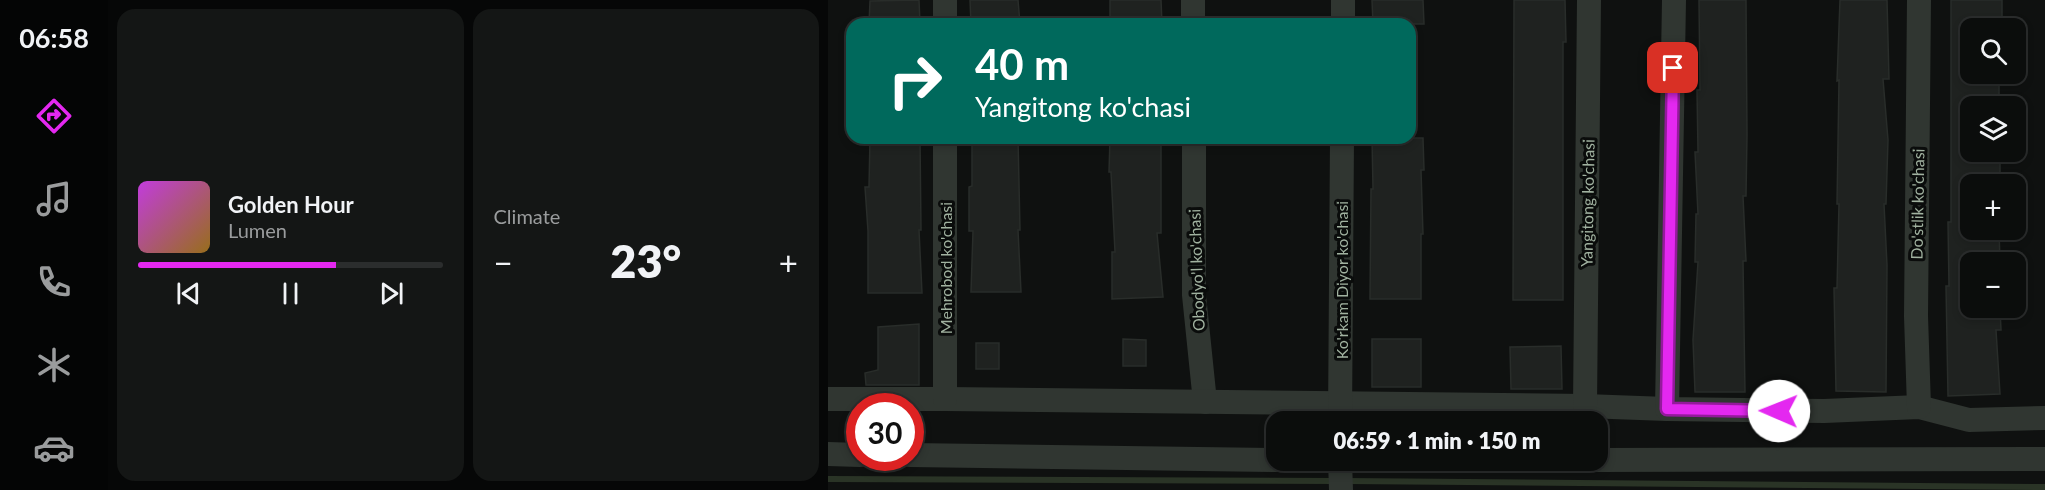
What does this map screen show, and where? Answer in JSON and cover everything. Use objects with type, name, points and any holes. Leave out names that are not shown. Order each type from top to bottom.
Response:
[{"type":"street","points":[[945,0],[945,18]]},
{"type":"street","points":[[1193,0],[1193,18]]},
{"type":"street","points":[[1343,0],[1343,18]]},
{"type":"street","name":"Yangitong ko'chasi","points":[[1585,406],[1589,0]]},
{"type":"street","points":[[1667,409],[1674,0]]},
{"type":"street","name":"Do'stlik ko'chasi","points":[[1919,0],[1916,304],[1919,407]]},
{"type":"street","name":"Mehrobod ko'chasi","points":[[945,144],[945,399]]},
{"type":"street","name":"Obodyo'l ko'chasi","points":[[1194,144],[1194,295],[1205,402]]},
{"type":"street","name":"Ko'rkam Diyor ko'chasi","points":[[1340,411],[1342,144]]},
{"type":"street","points":[[828,399],[1205,402],[1315,411]]},
{"type":"street","points":[[1410,411],[1585,406],[1824,411],[1919,407],[1969,420],[2045,418]]},
{"type":"street","points":[[828,454],[846,454]]},
{"type":"street","points":[[924,455],[1266,460]]},
{"type":"street","points":[[1608,460],[2045,459]]},
{"type":"street","points":[[1340,471],[1341,490]]},
{"type":"building","points":[[919,0],[920,18],[869,18],[870,1]]},
{"type":"building","points":[[970,0],[1018,0],[1020,18],[971,18]]},
{"type":"building","points":[[1110,0],[1161,0],[1162,18],[1110,18]]},
{"type":"building","points":[[1372,0],[1423,0],[1424,24],[1416,24],[1416,18],[1373,18]]},
{"type":"building","points":[[1514,0],[1565,0],[1563,300],[1513,300]]},
{"type":"building","points":[[1699,0],[1746,0],[1747,135],[1746,196],[1743,196],[1746,261],[1743,261],[1745,392],[1695,392],[1693,340],[1698,262],[1695,262],[1696,214],[1698,214],[1695,152],[1698,152],[1697,90],[1700,90]]},
{"type":"building","points":[[1840,0],[1887,0],[1889,79],[1883,79],[1888,140],[1886,204],[1884,204],[1887,265],[1886,392],[1836,391],[1834,288],[1837,288],[1839,204],[1837,204],[1839,80],[1837,81]]},
{"type":"building","points":[[1951,0],[2002,0],[2002,18],[1960,18],[1960,84],[1999,84],[1999,96],[1960,96],[1960,162],[2000,162],[2000,174],[1960,174],[1960,240],[1999,240],[2000,252],[1960,252],[1960,318],[2000,318],[2001,330],[1996,330],[2000,394],[1948,396],[1946,286],[1949,286],[1948,222],[1951,222]]},
{"type":"building","points":[[1416,138],[1423,138],[1421,299],[1370,299],[1371,189],[1373,189],[1372,144],[1416,144]]},
{"type":"building","points":[[870,144],[920,144],[921,230],[919,230],[922,293],[868,293],[865,187],[869,187]]},
{"type":"building","points":[[972,144],[1018,144],[1021,292],[971,292],[973,231],[969,231],[969,187],[972,186]]},
{"type":"building","points":[[1110,144],[1161,144],[1161,233],[1157,233],[1163,297],[1112,299],[1112,252],[1115,252],[1111,172],[1109,172]]},
{"type":"building","points":[[919,324],[919,385],[866,385],[865,373],[878,370],[878,327]]},
{"type":"building","points":[[1123,339],[1146,340],[1146,366],[1123,366]]},
{"type":"building","points":[[1372,339],[1421,339],[1421,387],[1372,387]]},
{"type":"building","points":[[976,343],[999,343],[999,369],[976,369]]},
{"type":"building","points":[[1561,346],[1562,389],[1511,389],[1510,347]]},
{"type":"waterway","points":[[828,479],[1336,481]]},
{"type":"waterway","points":[[1347,481],[2045,487]]},
{"type":"route","points":[[1673,68],[1667,409],[1779,411]]}]
